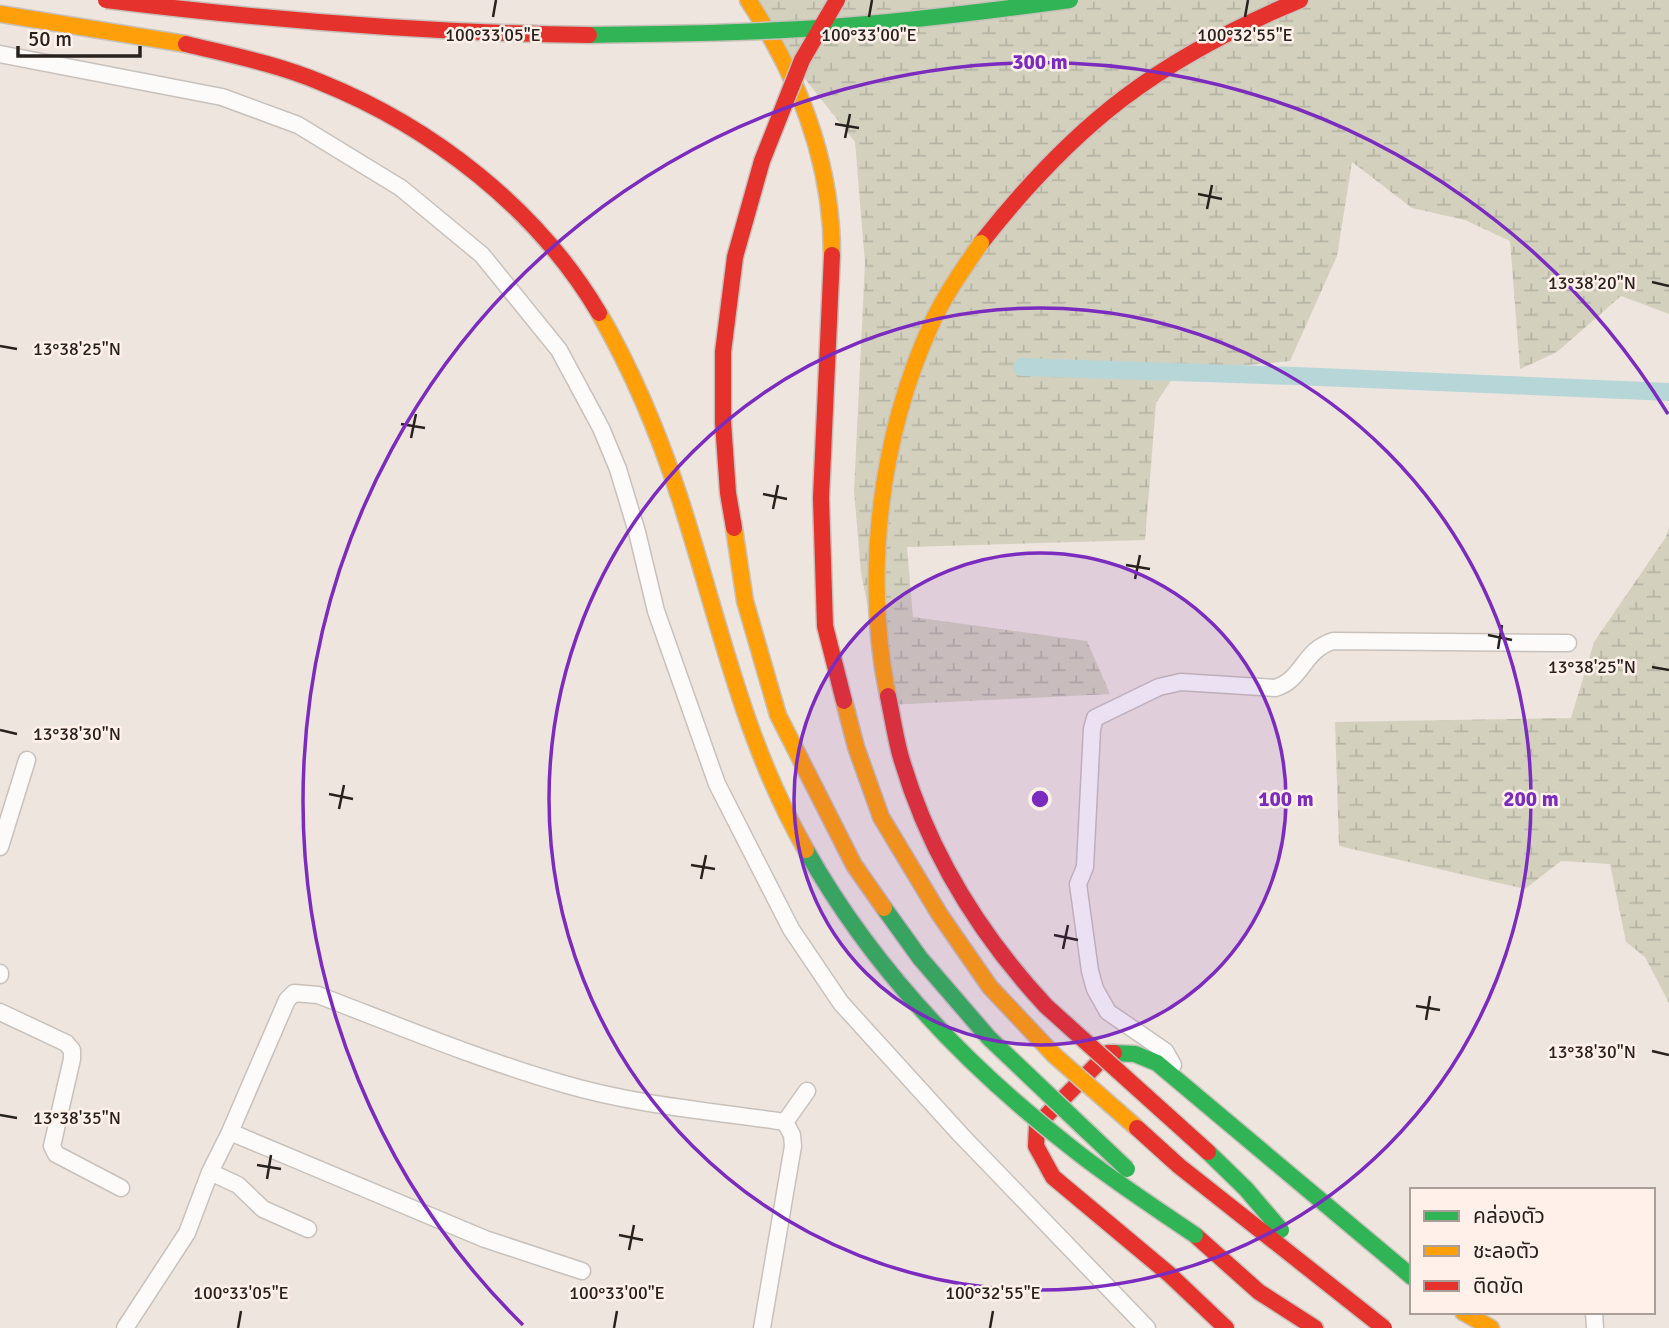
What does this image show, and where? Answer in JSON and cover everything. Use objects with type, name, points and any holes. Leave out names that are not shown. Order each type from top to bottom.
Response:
[{"type":"highway","points":[[106,0],[252,19],[404,31],[583,36],[800,30],[978,14],[1070,0]]},
{"type":"highway","points":[[748,0],[791,75],[810,119],[831,209],[829,349],[821,498],[825,626],[856,747],[881,817],[940,915],[990,987],[1054,1055],[1179,1166],[1384,1328]]},
{"type":"highway","points":[[837,0],[802,60],[762,161],[735,257],[723,352],[723,422],[728,493],[745,601],[778,715],[854,865],[920,958],[989,1038],[1195,1235],[1259,1292],[1315,1328]]},
{"type":"highway","points":[[1300,0],[1213,38],[1168,64],[1083,127],[1009,205],[954,283],[930,327],[912,373],[887,470],[876,581],[878,636],[885,692],[911,789],[951,879],[982,928],[1021,979],[1068,1028],[1224,1167],[1258,1203],[1359,1328]]},
{"type":"highway","points":[[0,14],[186,44],[270,65],[318,82],[365,102],[405,124],[480,177],[515,209],[581,283],[611,331],[634,380],[675,482],[720,642],[744,715],[799,838],[832,896],[882,965],[918,1008],[967,1059],[1075,1151],[1195,1235]]},
{"type":"highway","points":[[1226,1328],[1169,1273],[1053,1177],[1041,1159],[1034,1138],[1037,1125],[1108,1053],[1135,1054],[1157,1063],[1410,1275]]},
{"type":"highway","points":[[1259,1292],[1285,1328]]},
{"type":"highway","points":[[1466,1314],[1491,1328]]},
{"type":"street","points":[[0,54],[222,97],[298,125],[401,188],[482,255],[559,351],[601,428],[618,469],[637,532],[656,611],[717,784],[791,929],[841,1003],[961,1135],[1147,1328]]},
{"type":"street","points":[[1188,1089],[1165,1051],[1108,1012],[1095,989],[1090,971],[1078,884],[1085,867],[1092,729],[1095,718],[1158,687],[1181,682],[1275,688],[1287,685],[1319,646],[1333,641],[1568,643]]},
{"type":"street","points":[[0,847],[27,760]]},
{"type":"street","points":[[125,1328],[187,1233],[210,1172],[287,1000],[294,993],[318,995],[565,1085],[631,1100],[785,1122]]},
{"type":"street","points":[[0,1012],[66,1043],[72,1050],[52,1146],[56,1154],[121,1188]]},
{"type":"street","points":[[785,1122],[807,1091]]},
{"type":"street","points":[[762,1328],[793,1146],[792,1135],[785,1122]]},
{"type":"street","points":[[230,1132],[485,1239],[582,1271]]},
{"type":"street","points":[[210,1172],[238,1185],[263,1209],[308,1229]]},
{"type":"green space","points":[[758,0],[1669,0],[1669,314],[1621,296],[1557,352],[1520,369],[1510,241],[1465,220],[1412,208],[1352,162],[1337,256],[1290,361],[1177,372],[1156,403],[1145,540],[907,547],[913,617],[1087,641],[1110,694],[888,705],[861,573],[854,491],[865,263],[855,142],[798,70]]},
{"type":"green space","points":[[1669,527],[1669,1003],[1645,957],[1626,942],[1610,864],[1561,861],[1525,889],[1339,846],[1335,722],[1571,718],[1594,642],[1666,537]]},
{"type":"waterway","points":[[1022,367],[1669,392]]},
{"type":"traffic: fast","points":[[589,35],[830,27],[1070,0]]},
{"type":"traffic: fast","points":[[806,850],[861,935],[924,1013],[959,1049],[1073,1149],[1195,1235]]},
{"type":"traffic: fast","points":[[884,908],[920,958],[989,1038],[1127,1169]]},
{"type":"traffic: fast","points":[[1114,1053],[1135,1054],[1157,1063],[1410,1275]]},
{"type":"traffic: fast","points":[[1208,1152],[1246,1189],[1281,1230]]},
{"type":"traffic: slow","points":[[748,0],[783,59],[809,122],[826,187],[832,255]]},
{"type":"traffic: slow","points":[[0,14],[186,44]]},
{"type":"traffic: slow","points":[[888,696],[877,602],[877,555],[888,460],[913,368],[931,325],[948,293],[981,243]]},
{"type":"traffic: slow","points":[[599,313],[634,381],[663,451],[748,721],[784,808],[806,850]]},
{"type":"traffic: slow","points":[[734,528],[745,601],[778,715],[854,865],[884,908]]},
{"type":"traffic: slow","points":[[844,701],[856,747],[881,817],[940,915],[990,987],[1054,1055],[1137,1128]]},
{"type":"traffic: slow","points":[[1466,1314],[1491,1328]]},
{"type":"traffic: jam","points":[[106,0],[347,24],[468,32],[589,35]]},
{"type":"traffic: jam","points":[[734,528],[728,493],[723,422],[723,352],[735,257],[762,161],[802,60],[837,0]]},
{"type":"traffic: jam","points":[[981,243],[1051,162],[1123,98],[1204,46],[1300,0]]},
{"type":"traffic: jam","points":[[186,44],[271,65],[320,82],[402,122],[441,147],[478,175],[545,239],[574,275],[599,313]]},
{"type":"traffic: jam","points":[[832,255],[821,498],[825,626],[844,701]]},
{"type":"traffic: jam","points":[[888,696],[900,754],[911,789],[940,856],[977,920],[1046,1006],[1208,1152]]},
{"type":"traffic: jam","points":[[1114,1053],[1108,1053],[1037,1125],[1036,1146],[1053,1177],[1169,1274],[1226,1328]]},
{"type":"traffic: jam","points":[[1137,1128],[1179,1166],[1384,1328]]},
{"type":"traffic: jam","points":[[1195,1235],[1259,1292],[1315,1328]]}]
